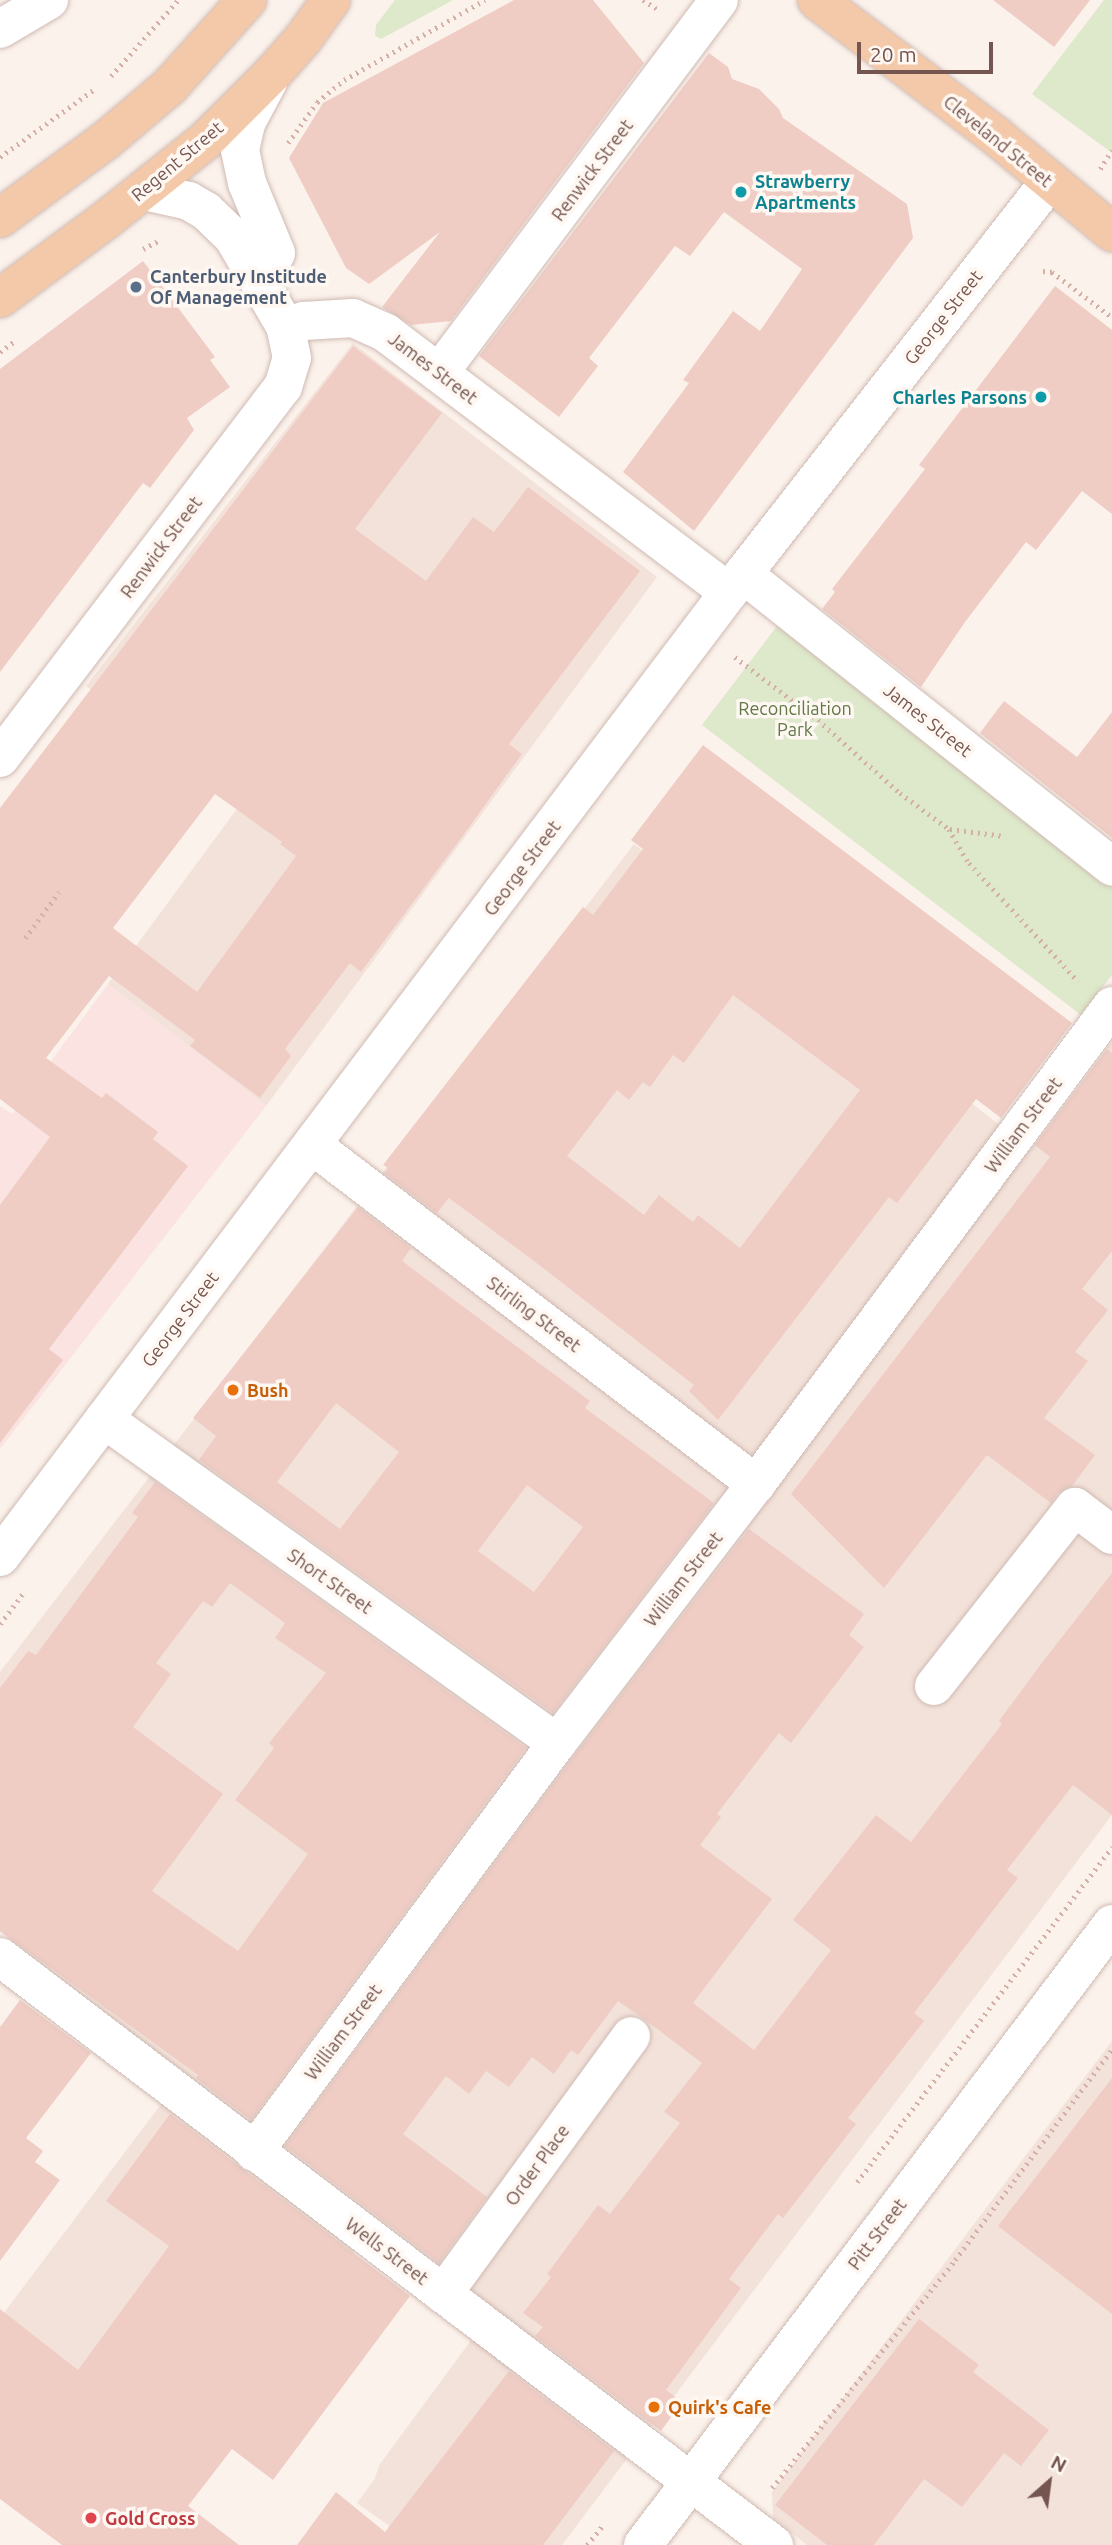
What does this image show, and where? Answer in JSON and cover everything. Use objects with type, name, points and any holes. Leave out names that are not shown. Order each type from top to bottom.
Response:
[{"type":"main road","points":[[0,218],[105,141],[169,87],[247,0]]},
{"type":"main road","name":"Regent Street","points":[[0,298],[144,191],[205,141],[273,73],[303,39],[331,0]]},
{"type":"main road","points":[[303,39],[339,0]]},
{"type":"main road","name":"Cleveland Street","points":[[817,0],[996,136],[1112,232]]},
{"type":"street","points":[[4,18],[49,0]]},
{"type":"street","name":"Renwick Street","points":[[439,373],[719,0]]},
{"type":"street","points":[[261,284],[276,253],[247,183],[240,150],[246,123],[273,73]]},
{"type":"street","name":"George Street","points":[[0,1557],[736,583],[1049,182]]},
{"type":"street","points":[[144,191],[189,201],[206,211],[233,237],[285,326]]},
{"type":"street","name":"James Street","points":[[285,326],[304,321],[353,318],[386,332],[439,373],[736,583],[1112,866]]},
{"type":"street","name":"Renwick Street","points":[[0,758],[283,387],[292,358],[285,326]]},
{"type":"street","name":"William Street","points":[[254,2152],[557,1743],[756,1484],[1108,1012]]},
{"type":"street","name":"Stirling Street","points":[[312,1144],[756,1484]]},
{"type":"street","name":"Short Street","points":[[104,1419],[557,1743]]},
{"type":"street","points":[[934,1686],[1075,1507],[1112,1535]]},
{"type":"street","name":"Pitt Street","points":[[643,2545],[1112,1924]]},
{"type":"street","name":"Wells Street","points":[[0,1957],[759,2534]]},
{"type":"street","name":"Order Place","points":[[443,2294],[631,2036]]},
{"type":"path","points":[[0,157],[108,80],[178,0]]},
{"type":"path","points":[[284,149],[317,102],[344,80],[485,0]]},
{"type":"path","points":[[1109,160],[1112,150]]},
{"type":"path","points":[[1043,271],[1052,272],[1112,317]]},
{"type":"path","points":[[735,657],[818,720],[900,793],[949,829],[969,863],[1108,1012]]},
{"type":"path","points":[[25,938],[59,892]]},
{"type":"path","points":[[857,2182],[1112,1847]]},
{"type":"path","points":[[759,2534],[955,2260],[1112,2049]]},
{"type":"shaded area","points":[[353,343],[657,577],[266,1106],[108,984],[242,802],[86,686]]},
{"type":"shaded area","points":[[634,844],[1031,1149],[1112,1042],[1112,1815],[562,2545],[378,2545],[391,2527],[357,2503],[374,2480],[380,2464],[475,2335],[355,2251],[224,2406],[75,2545],[0,2318],[183,2075],[0,1932],[0,1672]]},
{"type":"shaded area","points":[[108,984],[266,1106],[0,1449],[0,1106],[12,1114]]},
{"type":"shaded area","points":[[1112,2041],[1112,2545],[807,2545],[773,2518],[772,2492]]},
{"type":"green space","points":[[395,0],[453,0],[381,39],[375,36],[376,25]]},
{"type":"green space","points":[[1104,0],[1112,0],[1112,153],[1032,94]]},
{"type":"green space","name":"Reconciliation Park","points":[[777,626],[1112,885],[1112,975],[1081,1015],[702,725]]},
{"type":"building","points":[[514,0],[593,0],[644,63],[451,321],[411,325],[382,307],[440,232],[369,284],[346,268],[289,158],[323,103]]},
{"type":"building","points":[[993,0],[1090,0],[1054,47]]},
{"type":"building","points":[[709,53],[728,67],[732,79],[759,89],[779,109],[783,118],[907,204],[913,238],[694,531],[623,472],[689,383],[683,380],[733,311],[760,331],[802,269],[724,212],[690,256],[675,246],[589,358],[598,366],[559,417],[479,356]]},
{"type":"building","points":[[143,261],[215,357],[210,360],[230,387],[187,418],[194,430],[150,488],[143,483],[0,672],[0,369]]},
{"type":"building","name":"Charles Parsons","points":[[1055,286],[1112,330],[1112,514],[1082,491],[1036,550],[1026,542],[965,622],[921,687],[822,609],[835,592],[832,589],[925,469],[919,465]]},
{"type":"building","points":[[353,346],[442,413],[355,529],[426,581],[473,517],[494,532],[528,487],[640,571],[509,744],[522,754],[361,972],[350,963],[285,1049],[291,1056],[260,1098],[190,1046],[195,1040],[109,976],[46,1058],[102,1098],[106,1093],[158,1132],[153,1139],[188,1166],[49,1349],[63,1360],[0,1443],[0,1205],[50,1137],[0,1099],[0,808]],"holes":[[[215,794],[282,842],[280,844],[296,856],[197,992],[113,928]]]},
{"type":"building","points":[[1004,701],[1077,757],[1112,712],[1112,838],[980,733]]},
{"type":"building","points":[[703,745],[1072,1023],[1001,1118],[976,1099],[897,1203],[889,1197],[718,1420],[689,1391],[694,1385],[449,1198],[437,1213],[384,1173],[388,1168],[383,1165],[583,907],[593,915],[643,849],[631,840]],"holes":[[[733,995],[860,1090],[740,1248],[698,1215],[693,1222],[659,1195],[644,1215],[567,1156],[617,1090],[629,1100],[643,1082],[650,1087],[673,1055],[684,1063]]]},
{"type":"building","points":[[1107,1049],[1112,1053],[1112,1251],[1082,1289],[1108,1310],[1075,1352],[1088,1361],[1044,1418],[1095,1455],[1072,1486],[1058,1493],[1051,1503],[987,1455],[884,1588],[791,1494],[1050,1157],[1035,1145]]},
{"type":"building","points":[[358,1207],[411,1248],[402,1261],[590,1401],[585,1408],[714,1503],[553,1713],[199,1460],[216,1436],[193,1418]],"holes":[[[336,1403],[399,1452],[340,1529],[277,1482]],[[527,1485],[583,1527],[534,1592],[478,1551]]]},
{"type":"building","points":[[155,1482],[526,1748],[251,2120],[196,2078],[198,2075],[0,1931],[0,1688],[28,1651],[36,1655],[138,1517],[132,1513]],"holes":[[[230,1583],[285,1623],[275,1638],[326,1673],[269,1743],[274,1748],[235,1800],[308,1854],[238,1951],[152,1891],[223,1794],[133,1727],[171,1674],[156,1663],[203,1601],[212,1607]]]},
{"type":"building","points":[[749,1529],[864,1614],[849,1635],[864,1647],[791,1743],[779,1733],[717,1814],[721,1817],[700,1845],[772,1899],[693,2003],[754,2050],[831,1950],[793,1920],[876,1815],[911,1842],[1002,1724],[999,1721],[1041,1664],[1112,1573],[1112,1815],[1073,1785],[1007,1870],[1018,1878],[914,2013],[924,2021],[848,2118],[856,2124],[783,2218],[778,2214],[729,2279],[741,2288],[666,2390],[682,2402],[661,2431],[535,2336],[543,2327],[523,2313],[551,2277],[547,2274],[598,2205],[610,2214],[680,2123],[664,2112],[702,2063],[644,2019],[618,2001],[578,2055],[571,2050],[554,2074],[532,2057],[509,2087],[486,2071],[469,2094],[446,2076],[403,2134],[487,2197],[439,2263],[285,2146],[574,1756]]},
{"type":"building","points":[[20,2000],[91,2053],[26,2138],[43,2151],[35,2162],[60,2180],[0,2261],[0,2027]]},
{"type":"building","points":[[1112,2078],[1112,2314],[998,2226]]},
{"type":"building","points":[[170,2114],[410,2296],[273,2480],[232,2449],[188,2506],[239,2545],[62,2545],[0,2499],[0,2309],[78,2370],[169,2246],[106,2201]]},
{"type":"building","points":[[919,2319],[979,2365],[973,2372],[1049,2430],[1021,2466],[1004,2453],[962,2507],[924,2479],[874,2545],[827,2545],[775,2505]]},
{"type":"building","points":[[509,2371],[614,2451],[543,2545],[297,2545],[336,2492],[385,2532]]},
{"type":"place","name":"Strawberry Apartments","points":[[741,192]]},
{"type":"place","name":"Canterbury Institude Of Management","points":[[136,287]]},
{"type":"place","name":"Charles Parsons","points":[[1041,397]]},
{"type":"place","name":"Bush","points":[[233,1390]]},
{"type":"place","name":"Quirk's Cafe","points":[[654,2407]]},
{"type":"place","name":"Gold Cross","points":[[91,2518]]}]
